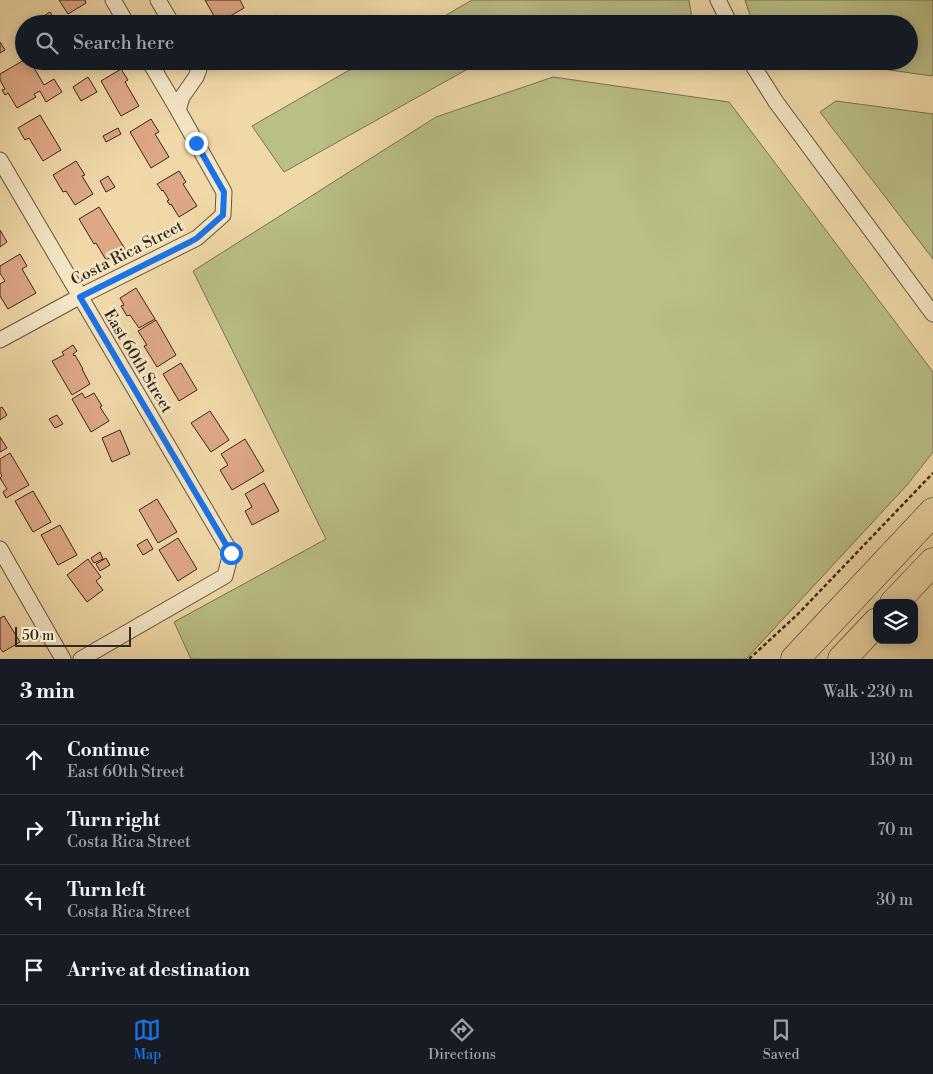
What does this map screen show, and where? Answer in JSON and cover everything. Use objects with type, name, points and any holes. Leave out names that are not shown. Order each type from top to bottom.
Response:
[{"type":"highway","points":[[795,659],[933,512]]},
{"type":"highway","points":[[898,599],[933,562]]},
{"type":"highway","points":[[842,659],[873,626]]},
{"type":"street","points":[[113,0],[122,15]]},
{"type":"street","points":[[158,0],[167,15]]},
{"type":"street","points":[[718,0],[726,15]]},
{"type":"street","name":"Costa Rica Street","points":[[0,339],[190,242],[223,215],[224,192],[154,70]]},
{"type":"street","points":[[178,110],[182,97],[199,70]]},
{"type":"street","points":[[756,70],[776,102],[933,314]]},
{"type":"street","name":"East 60th Street","points":[[0,160],[231,553],[225,576],[81,659]]},
{"type":"street","points":[[0,549],[63,659]]},
{"type":"path","points":[[749,659],[798,614],[933,473]]},
{"type":"green space","points":[[472,0],[689,0],[692,15],[446,15]]},
{"type":"green space","points":[[745,0],[933,0],[933,73],[932,76],[890,70],[918,70],[918,15],[750,15]]},
{"type":"green space","points":[[349,70],[466,70],[284,172],[252,126]]},
{"type":"green space","points":[[553,77],[729,102],[933,372],[933,452],[908,484],[746,659],[191,659],[174,622],[326,539],[193,271],[436,117]]},
{"type":"green space","points":[[836,101],[933,114],[933,259],[820,112]]},
{"type":"building","points":[[59,0],[85,0],[86,3],[68,14]]},
{"type":"building","points":[[205,0],[240,0],[244,8],[232,15],[213,15]]},
{"type":"building","points":[[0,42],[5,50],[0,53]]},
{"type":"building","points":[[15,65],[15,70],[35,70],[44,85],[54,79],[62,92],[46,102],[40,91],[34,94],[36,97],[17,108],[8,93],[5,95],[2,90],[5,89],[0,80],[0,74]]},
{"type":"building","points":[[122,70],[128,80],[125,82],[139,106],[121,116],[101,81]]},
{"type":"building","points":[[88,77],[97,92],[81,101],[73,87]]},
{"type":"building","points":[[40,115],[61,150],[43,161],[29,138],[25,140],[18,128]]},
{"type":"building","points":[[151,119],[159,132],[155,134],[169,157],[151,168],[130,132]]},
{"type":"building","points":[[118,128],[121,134],[106,142],[103,136]]},
{"type":"building","points":[[76,161],[85,175],[82,176],[93,194],[75,205],[66,191],[63,192],[53,175]]},
{"type":"building","points":[[179,171],[186,182],[183,184],[197,206],[179,217],[167,201],[169,200],[163,190],[157,184]]},
{"type":"building","points":[[108,176],[115,187],[106,192],[100,181]]},
{"type":"building","points":[[99,207],[125,249],[106,260],[79,219]]},
{"type":"building","points":[[0,230],[7,242],[0,247]]},
{"type":"building","points":[[20,254],[27,266],[22,269],[36,293],[8,309],[0,296],[0,284],[5,281],[0,273],[0,266]]},
{"type":"building","points":[[136,288],[155,319],[139,328],[130,315],[127,316],[121,306],[124,305],[120,298]]},
{"type":"building","points":[[156,320],[176,355],[157,367],[144,346],[147,345],[138,331]]},
{"type":"building","points":[[73,345],[77,351],[73,354],[90,384],[72,395],[52,361],[64,355],[62,352]]},
{"type":"building","points":[[181,363],[197,390],[179,401],[163,374]]},
{"type":"building","points":[[82,393],[85,398],[94,393],[109,421],[91,432],[72,399]]},
{"type":"building","points":[[2,407],[7,415],[0,420],[0,408]]},
{"type":"building","points":[[210,411],[229,440],[211,452],[191,423]]},
{"type":"building","points":[[57,415],[63,424],[55,428],[49,419]]},
{"type":"building","points":[[120,430],[130,454],[112,462],[102,438]]},
{"type":"building","points":[[0,437],[7,448],[0,452]]},
{"type":"building","points":[[245,439],[264,471],[232,490],[220,470],[228,465],[221,454]]},
{"type":"building","points":[[10,453],[29,485],[6,498],[3,492],[7,489],[0,478],[2,476],[0,472],[0,459]]},
{"type":"building","points":[[264,483],[279,511],[252,525],[245,511],[252,507],[245,494]]},
{"type":"building","points":[[33,491],[51,522],[33,532],[15,501]]},
{"type":"building","points":[[157,499],[177,532],[158,543],[139,510]]},
{"type":"building","points":[[60,525],[77,555],[58,565],[41,535]]},
{"type":"building","points":[[178,538],[197,569],[178,581],[159,550]]},
{"type":"building","points":[[147,539],[153,549],[143,555],[137,545]]},
{"type":"building","points":[[100,552],[103,559],[94,563],[91,558]]},
{"type":"building","points":[[106,558],[110,565],[100,571],[96,564]]},
{"type":"building","points":[[88,559],[101,577],[96,581],[103,590],[87,602],[67,575]]},
{"type":"building","points":[[4,616],[20,642],[3,652],[0,648],[0,618]]},
{"type":"route","points":[[196,143],[224,192],[223,215],[197,238],[80,297],[231,553]]}]
